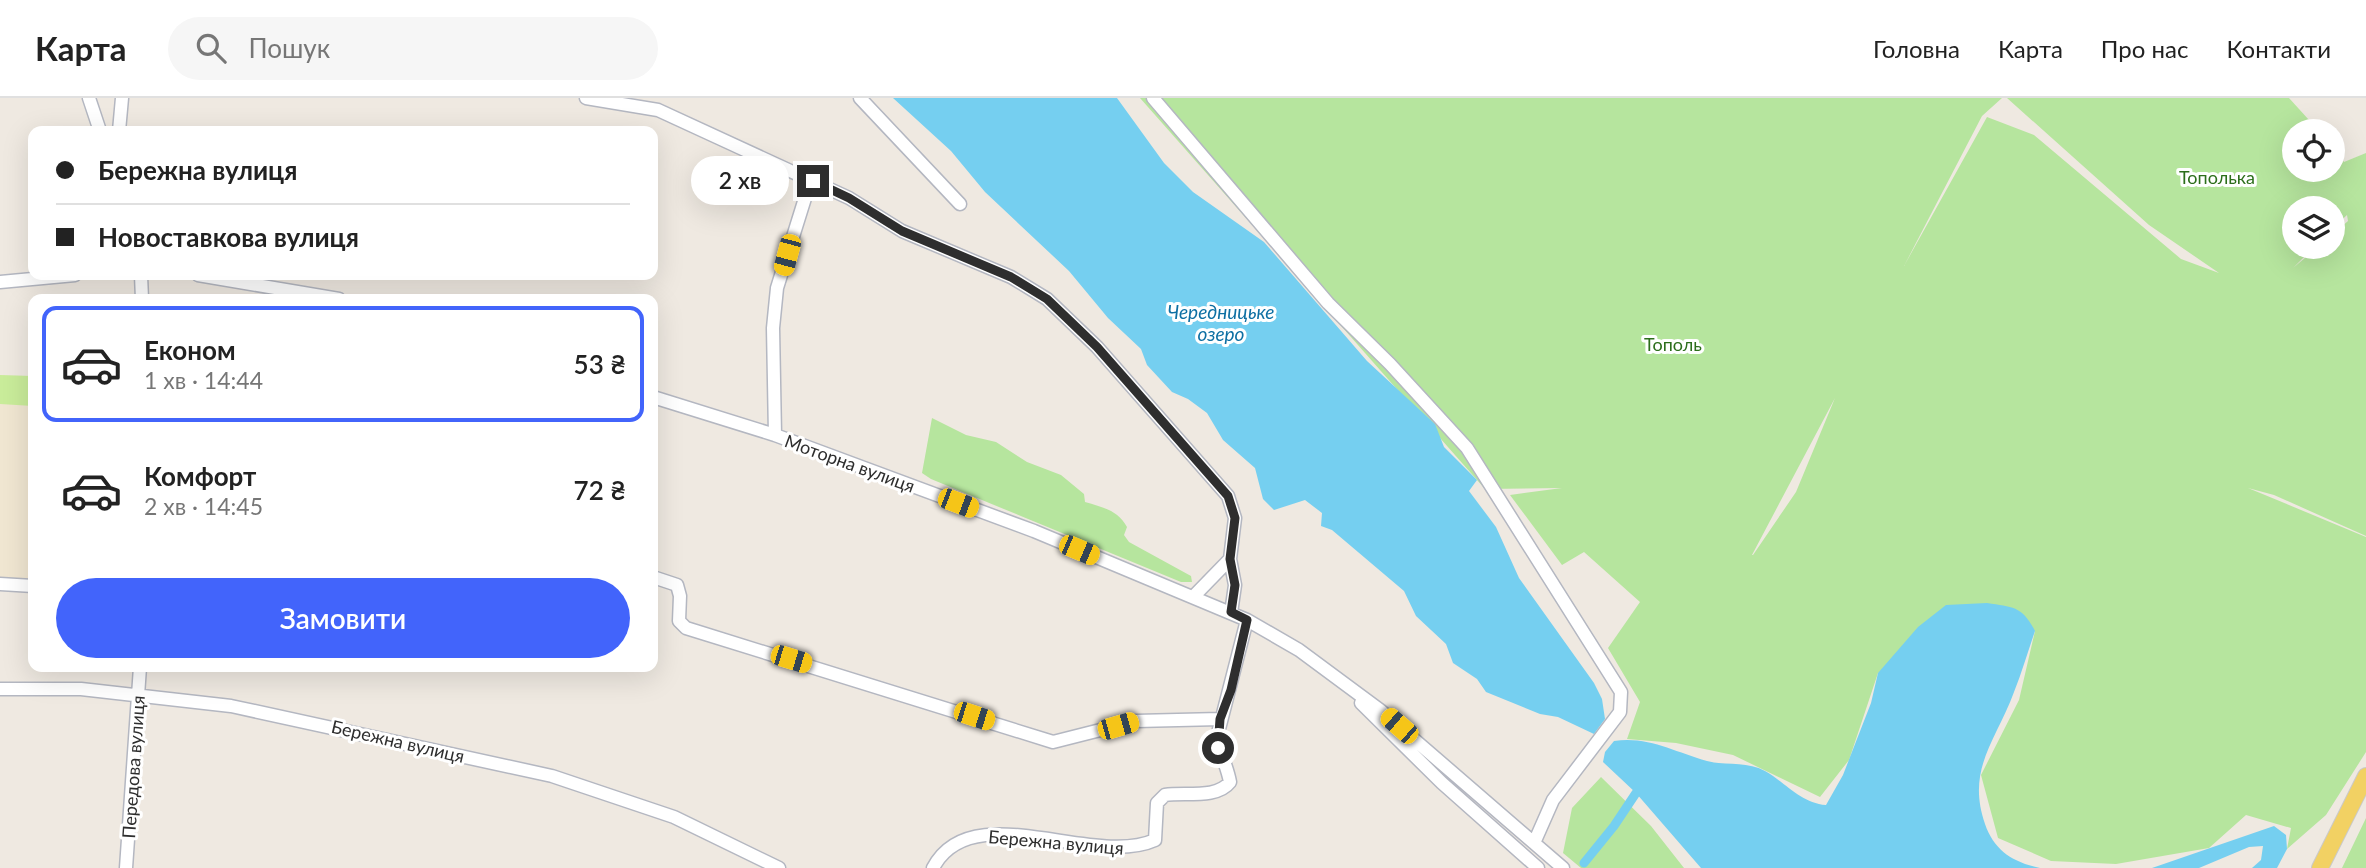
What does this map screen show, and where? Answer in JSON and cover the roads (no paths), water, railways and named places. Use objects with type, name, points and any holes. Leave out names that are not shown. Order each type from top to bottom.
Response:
[{"type":"main road","points":[[2322,868],[2366,776]]},
{"type":"street","points":[[89,98],[98,126]]},
{"type":"street","points":[[120,126],[122,98]]},
{"type":"street","points":[[586,98],[658,110],[849,198],[902,231],[1011,277],[1064,313],[1228,496],[1235,518],[1230,559],[1235,585],[1231,612]]},
{"type":"street","points":[[860,98],[960,204]]},
{"type":"street","points":[[1153,98],[1328,303],[1390,364],[1467,448],[1622,692],[1620,712],[1553,800],[1534,844]]},
{"type":"street","points":[[775,435],[773,328],[778,288],[813,181]]},
{"type":"street","points":[[0,282],[28,279]]},
{"type":"street","points":[[227,280],[310,294]]},
{"type":"street","name":"Моторна вулиця","points":[[658,399],[775,435],[1034,531],[1231,612],[1299,650],[1344,685]]},
{"type":"street","points":[[1194,597],[1230,559]]},
{"type":"street","points":[[658,578],[677,584],[680,596],[679,621],[686,628],[1053,742],[1136,721],[1220,719]]},
{"type":"street","points":[[0,584],[28,586]]},
{"type":"street","name":"Бережна вулиця","points":[[933,868],[948,850],[982,835],[1013,835],[1038,842],[1108,850],[1131,849],[1152,842],[1156,837],[1157,803],[1161,797],[1175,793],[1215,792],[1230,782],[1218,748],[1220,719],[1231,690],[1247,620]]},
{"type":"street","name":"Передова вулиця","points":[[127,868],[140,672]]},
{"type":"street","points":[[1344,685],[1380,710],[1563,868]]},
{"type":"street","points":[[1344,685],[1442,783],[1538,868]]},
{"type":"street","name":"Бережна вулиця","points":[[0,689],[81,689],[139,693],[231,706],[552,776],[674,817],[779,868]]},
{"type":"water","name":"Чередницьке озеро","points":[[893,98],[1117,98],[1164,163],[1193,192],[1264,242],[1367,361],[1435,424],[1444,447],[1477,480],[1469,491],[1496,527],[1519,578],[1594,683],[1602,699],[1605,719],[1594,734],[1558,717],[1540,714],[1486,692],[1477,679],[1453,663],[1446,644],[1416,616],[1404,591],[1332,530],[1321,526],[1322,513],[1305,500],[1274,510],[1263,499],[1255,468],[1223,440],[1207,413],[1188,399],[1172,392],[1147,365],[1141,349],[1108,318],[1069,271],[985,192],[951,151]]},
{"type":"water","points":[[1987,603],[2016,609],[2026,617],[2035,631],[2014,692],[1981,771],[1980,805],[1985,824],[1999,848],[2021,862],[2040,868],[1701,868],[1636,793],[1603,762],[1605,752],[1614,741],[1650,743],[1707,761],[1758,768],[1801,797],[1826,805],[1843,775],[1871,703],[1878,673],[1918,627],[1946,605]]},
{"type":"water","points":[[2274,826],[2286,835],[2287,849],[2277,868],[2252,868],[2261,860],[2263,846],[2249,847],[2199,868],[2152,868]]},
{"type":"waterway","points":[[1584,863],[1636,793]]},
{"type":"park label","name":"Тополька","points":[[2217,177]]},
{"type":"park label","name":"Тополь","points":[[1673,344]]}]
